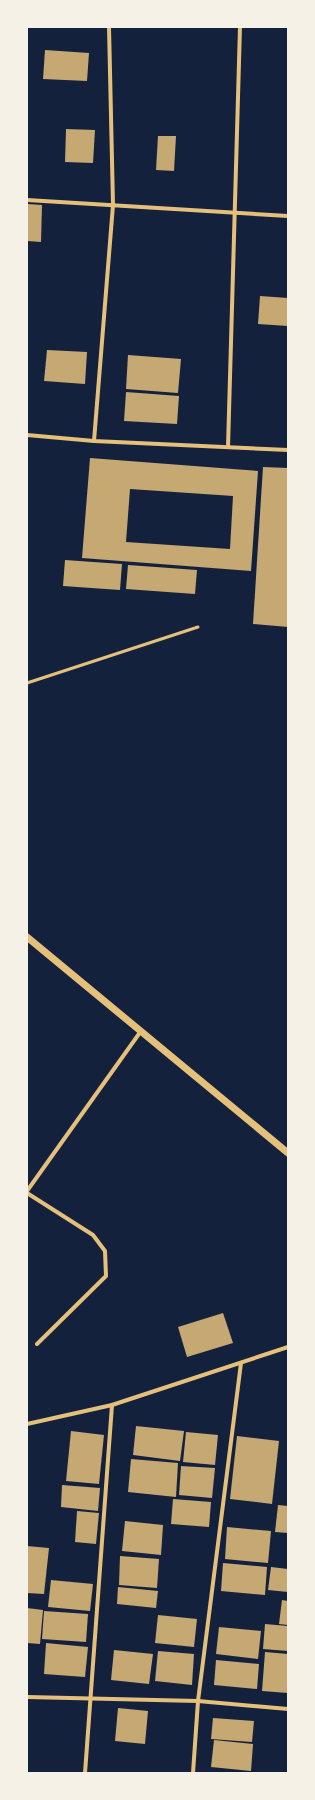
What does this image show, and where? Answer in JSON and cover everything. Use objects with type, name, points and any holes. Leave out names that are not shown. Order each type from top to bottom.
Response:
[{"type":"street","points":[[94,441],[113,205],[109,27]]},
{"type":"street","points":[[228,448],[240,27]]},
{"type":"street","points":[[27,200],[288,216]]},
{"type":"street","points":[[27,435],[94,441],[288,450]]},
{"type":"street","points":[[27,937],[288,1153]]},
{"type":"street","points":[[37,1344],[106,1276],[105,1251],[93,1235],[27,1192],[141,1031]]},
{"type":"street","points":[[27,1424],[112,1405],[288,1347]]},
{"type":"street","points":[[193,1773],[198,1701],[241,1363]]},
{"type":"street","points":[[85,1773],[112,1405]]},
{"type":"street","points":[[27,1697],[198,1701],[288,1709]]},
{"type":"lane","points":[[27,682],[198,627]]},
{"type":"building","points":[[45,50],[89,53],[87,81],[43,79]]},
{"type":"building","points":[[66,129],[95,130],[93,163],[65,162]]},
{"type":"building","points":[[158,136],[176,136],[174,171],[156,170]]},
{"type":"building","points":[[28,204],[42,205],[41,242],[27,241]]},
{"type":"building","points":[[260,296],[288,298],[288,326],[258,324]]},
{"type":"building","points":[[47,350],[87,352],[85,384],[44,381]]},
{"type":"building","points":[[128,355],[181,359],[178,393],[126,389]]},
{"type":"building","points":[[126,392],[179,396],[177,424],[124,421]]},
{"type":"building","points":[[90,458],[258,471],[251,571],[82,558]],"holes":[[[130,489],[233,496],[230,549],[126,542]]]},
{"type":"building","points":[[263,467],[288,468],[288,627],[253,624]]},
{"type":"building","points":[[65,560],[122,564],[120,590],[63,586]]},
{"type":"building","points":[[128,565],[197,570],[195,594],[126,589]]},
{"type":"building","points":[[223,1313],[233,1343],[187,1357],[178,1327]]},
{"type":"building","points":[[136,1426],[184,1431],[180,1461],[133,1455]]},
{"type":"building","points":[[71,1431],[104,1435],[99,1484],[66,1481]]},
{"type":"building","points":[[186,1432],[218,1435],[215,1465],[183,1462]]},
{"type":"building","points":[[237,1436],[279,1441],[272,1504],[230,1499]]},
{"type":"building","points":[[131,1459],[178,1463],[176,1497],[128,1492]]},
{"type":"building","points":[[181,1466],[215,1468],[212,1498],[179,1495]]},
{"type":"building","points":[[62,1485],[100,1488],[98,1511],[61,1507]]},
{"type":"building","points":[[173,1499],[211,1502],[209,1527],[171,1524]]},
{"type":"building","points":[[278,1505],[288,1506],[288,1533],[275,1532]]},
{"type":"building","points":[[77,1511],[99,1513],[96,1544],[75,1542]]},
{"type":"building","points":[[125,1521],[163,1525],[161,1555],[122,1551]]},
{"type":"building","points":[[227,1527],[271,1531],[268,1563],[225,1559]]},
{"type":"building","points":[[27,1546],[49,1548],[44,1594],[27,1593]]},
{"type":"building","points":[[120,1556],[159,1559],[157,1588],[119,1585]]},
{"type":"building","points":[[223,1563],[267,1567],[265,1595],[221,1591]]},
{"type":"building","points":[[271,1567],[288,1569],[288,1592],[268,1590]]},
{"type":"building","points":[[51,1580],[93,1584],[90,1611],[48,1607]]},
{"type":"building","points":[[118,1587],[158,1591],[156,1608],[117,1604]]},
{"type":"building","points":[[282,1600],[288,1601],[288,1625],[279,1624]]},
{"type":"building","points":[[27,1608],[43,1610],[40,1644],[27,1643]]},
{"type":"building","points":[[44,1611],[88,1614],[86,1642],[42,1639]]},
{"type":"building","points":[[158,1615],[197,1619],[194,1647],[155,1643]]},
{"type":"building","points":[[265,1624],[288,1626],[288,1651],[263,1649]]},
{"type":"building","points":[[219,1627],[261,1631],[258,1659],[216,1654]]},
{"type":"building","points":[[46,1643],[88,1647],[85,1677],[44,1674]]},
{"type":"building","points":[[114,1650],[153,1654],[149,1684],[111,1680]]},
{"type":"building","points":[[158,1651],[194,1654],[192,1685],[155,1681]]},
{"type":"building","points":[[265,1652],[288,1654],[288,1693],[262,1691]]},
{"type":"building","points":[[216,1660],[259,1664],[257,1689],[214,1685]]},
{"type":"building","points":[[118,1708],[148,1711],[145,1744],[115,1741]]},
{"type":"building","points":[[213,1718],[254,1721],[252,1742],[211,1739]]},
{"type":"building","points":[[214,1740],[253,1744],[251,1771],[211,1767]]}]
